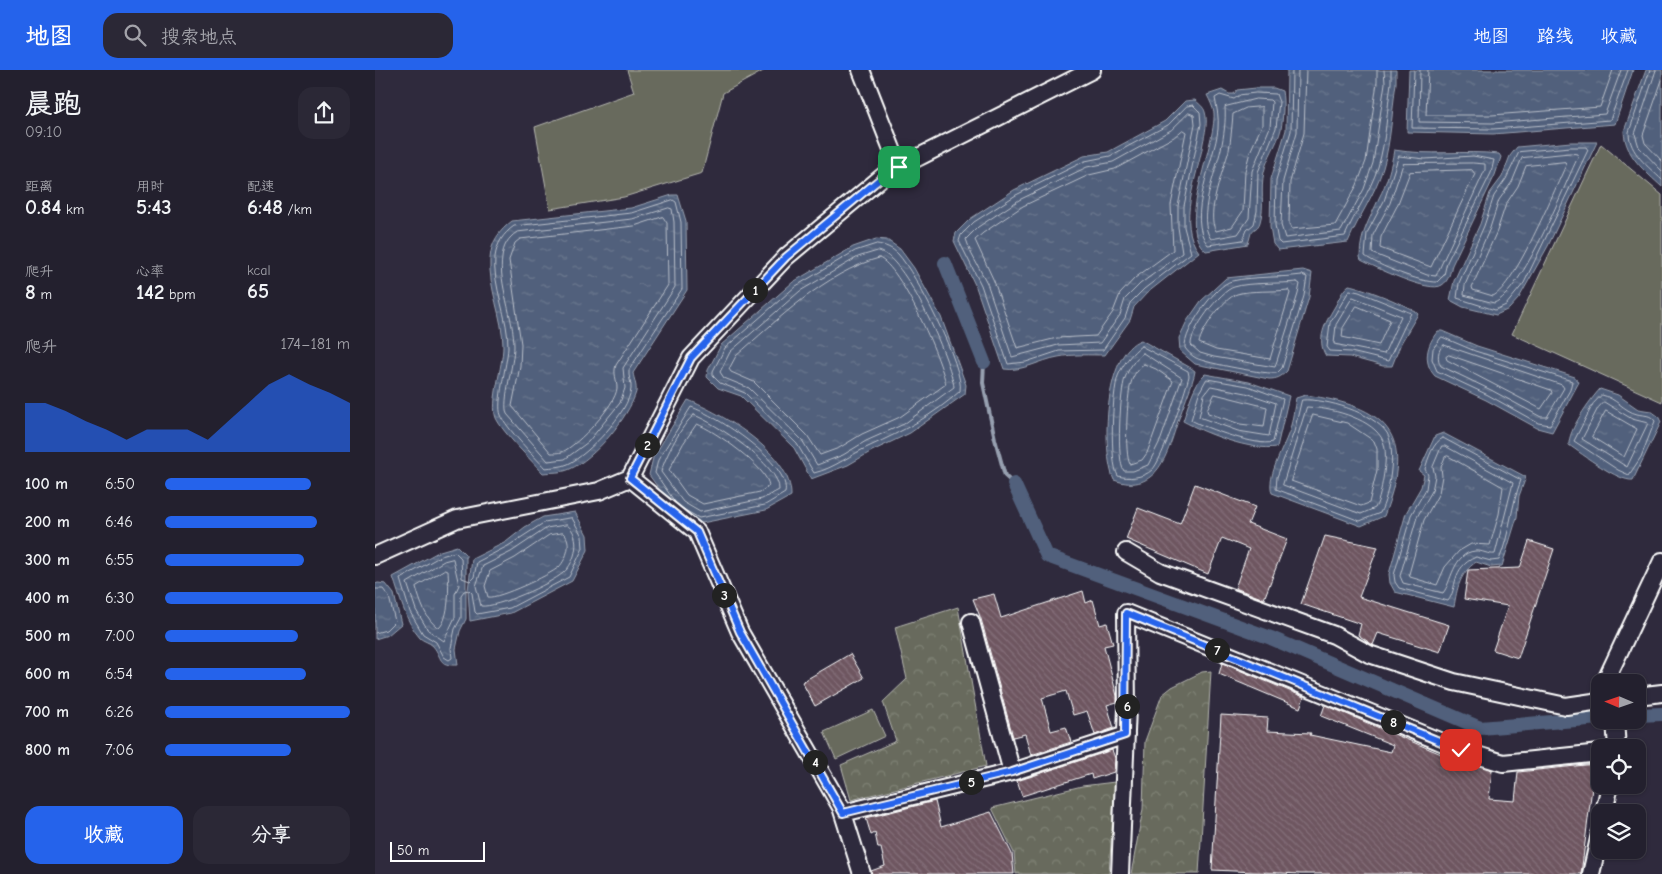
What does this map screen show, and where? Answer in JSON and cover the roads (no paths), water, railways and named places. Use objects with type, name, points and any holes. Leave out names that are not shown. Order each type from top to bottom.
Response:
[{"type":"street","points":[[861,70],[899,167]]},
{"type":"street","points":[[375,556],[457,519],[599,491],[630,478],[691,358],[786,257],[880,178],[1092,70]]},
{"type":"street","points":[[630,478],[697,532],[740,632],[843,813],[862,874]]},
{"type":"street","points":[[1126,552],[1160,572],[1334,636],[1369,654],[1454,682],[1566,706],[1591,702]]},
{"type":"street","points":[[1609,674],[1662,561]]},
{"type":"street","points":[[1120,874],[1125,735],[1126,613],[1461,750],[1503,763],[1591,754]]},
{"type":"street","points":[[971,622],[1012,772]]},
{"type":"street","points":[[1646,695],[1662,693]]},
{"type":"street","points":[[843,813],[1012,772],[1125,735]]},
{"type":"street","points":[[1591,874],[1594,859]]},
{"type":"water","points":[[1287,70],[1396,70],[1390,137],[1386,158],[1376,187],[1348,242],[1278,250],[1273,244],[1270,226],[1271,179],[1286,130]]},
{"type":"water","points":[[1409,70],[1633,70],[1615,124],[1493,134],[1407,132]]},
{"type":"water","points":[[1646,70],[1662,70],[1662,187],[1637,162],[1625,140],[1624,131]]},
{"type":"water","points":[[1274,88],[1282,91],[1283,100],[1281,129],[1264,172],[1260,222],[1251,233],[1248,244],[1206,251],[1198,240],[1194,224],[1195,206],[1213,128],[1214,113],[1207,95],[1222,90],[1229,94],[1234,94],[1237,90]]},
{"type":"water","points":[[1195,100],[1203,108],[1206,120],[1205,135],[1193,184],[1189,213],[1189,227],[1192,240],[1199,252],[1147,293],[1134,307],[1130,320],[1105,355],[1064,356],[1051,358],[1017,369],[1004,369],[976,287],[954,241],[956,233],[970,219],[1014,190],[1084,156],[1108,152],[1165,121],[1185,101]]},
{"type":"water","points":[[1571,142],[1597,142],[1548,246],[1519,298],[1509,309],[1496,315],[1463,307],[1450,300],[1454,281],[1480,224],[1490,193],[1502,177],[1510,156],[1517,147]]},
{"type":"water","points":[[1394,150],[1420,153],[1486,153],[1499,154],[1501,157],[1495,175],[1452,265],[1448,279],[1442,285],[1436,287],[1415,283],[1361,260],[1360,257],[1364,233],[1386,181]]},
{"type":"water","points":[[672,195],[678,195],[686,221],[687,290],[633,373],[636,392],[618,425],[600,447],[579,464],[564,471],[543,473],[505,431],[496,418],[495,403],[503,346],[501,324],[490,270],[490,259],[494,242],[503,229],[512,221],[631,208]]},
{"type":"water","points":[[876,239],[887,240],[900,249],[914,268],[941,317],[966,385],[965,394],[910,433],[848,465],[811,479],[794,448],[741,396],[718,388],[707,377],[708,370],[721,345],[793,282],[853,247]]},
{"type":"water","points":[[1303,270],[1312,273],[1309,297],[1287,371],[1281,376],[1269,379],[1195,364],[1180,351],[1179,338],[1187,321],[1201,301],[1226,278]]},
{"type":"water","points":[[1349,285],[1385,297],[1406,306],[1418,314],[1401,343],[1392,366],[1383,366],[1350,357],[1326,356],[1322,344],[1323,332],[1340,296]]},
{"type":"water","points":[[1438,331],[1477,346],[1575,377],[1579,382],[1552,432],[1537,428],[1486,400],[1435,376],[1428,365],[1427,353]]},
{"type":"water","points":[[1141,340],[1195,371],[1170,445],[1159,468],[1141,482],[1129,483],[1114,480],[1110,466],[1107,426],[1113,382],[1119,363],[1129,348]]},
{"type":"water","points":[[1205,374],[1249,382],[1289,396],[1277,447],[1266,448],[1242,444],[1216,436],[1183,421],[1194,390]]},
{"type":"water","points":[[1600,389],[1618,395],[1638,409],[1651,411],[1658,416],[1661,422],[1633,480],[1619,477],[1591,461],[1569,445],[1572,431]]},
{"type":"water","points":[[1306,395],[1334,400],[1357,407],[1375,417],[1387,429],[1395,444],[1397,464],[1393,487],[1384,516],[1361,526],[1272,493],[1271,486],[1274,470],[1290,429],[1296,398]]},
{"type":"water","points":[[688,400],[703,406],[736,425],[768,451],[780,465],[788,480],[791,496],[766,510],[697,524],[678,515],[649,475],[653,458]]},
{"type":"water","points":[[1443,433],[1526,477],[1519,496],[1517,517],[1502,566],[1491,567],[1476,562],[1471,566],[1460,581],[1454,607],[1395,592],[1390,583],[1389,574],[1406,513],[1421,487],[1424,475],[1419,471],[1435,436]]},
{"type":"water","points":[[575,512],[587,535],[588,550],[572,581],[511,613],[470,621],[468,590],[472,559],[506,542],[525,527],[543,517]]},
{"type":"water","points":[[457,546],[466,555],[466,619],[460,631],[456,649],[458,665],[451,665],[443,663],[433,646],[421,639],[410,624],[393,577],[440,551]]},
{"type":"water","points":[[375,584],[386,584],[394,594],[401,624],[388,635],[375,639]]},
{"type":"waterway","points":[[945,263],[984,362]]},
{"type":"waterway","points":[[984,362],[983,383],[995,439],[1005,476],[1014,484]]},
{"type":"waterway","points":[[1014,484],[1047,556],[1271,638],[1480,728],[1591,719]]},
{"type":"waterway","points":[[1646,715],[1662,714]]}]
